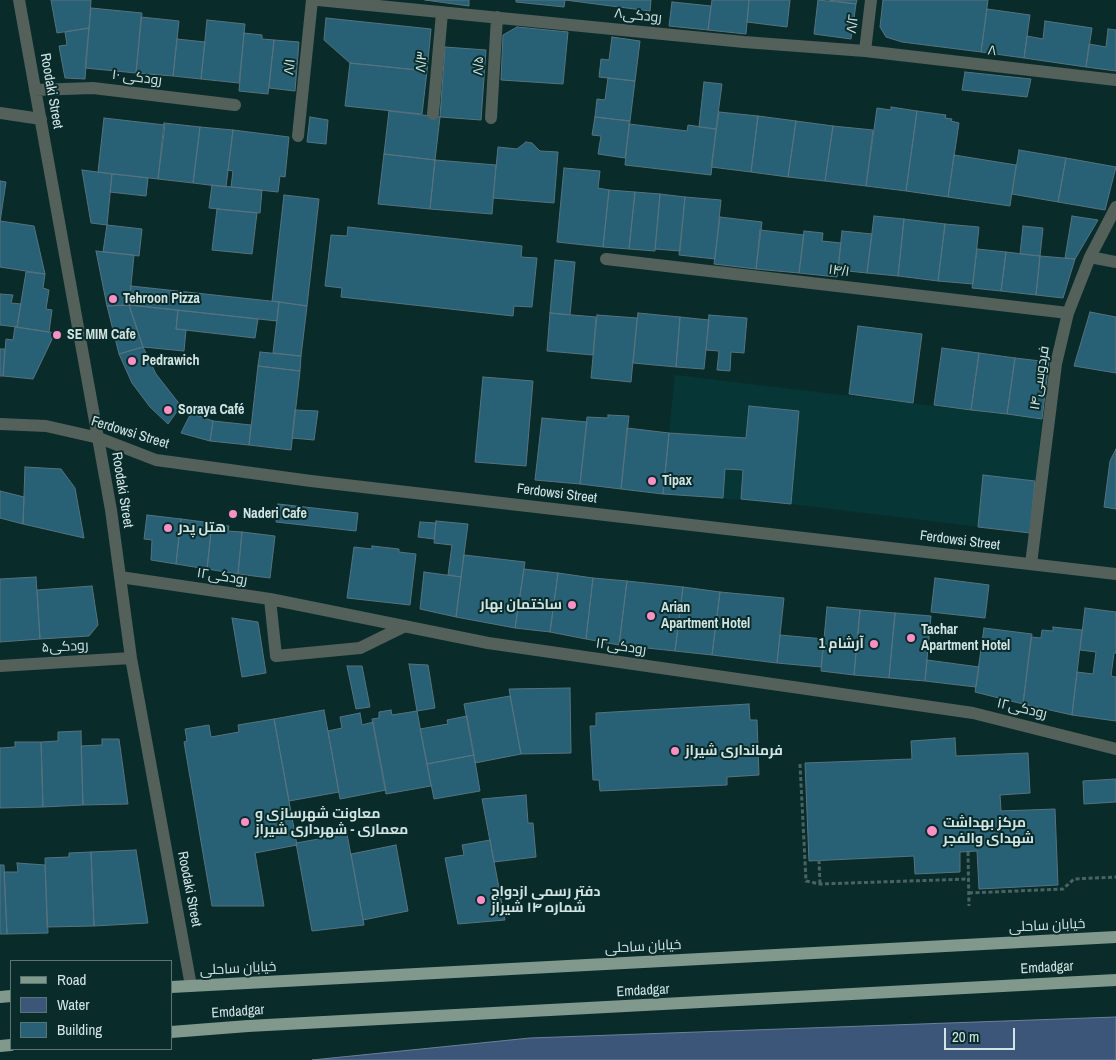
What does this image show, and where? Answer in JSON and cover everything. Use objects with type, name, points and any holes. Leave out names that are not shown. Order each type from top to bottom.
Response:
[{"type":"main road","name":"خیابان ساحلی","points":[[172,987],[1116,937]]},
{"type":"main road","name":"Emdadgar","points":[[172,1032],[248,1026],[1116,980]]},
{"type":"street","name":"Roodaki Street","points":[[19,0],[99,438],[131,658],[191,986]]},
{"type":"street","name":"۸/۱","points":[[298,136],[312,0]]},
{"type":"street","name":"رودکی۸","points":[[318,0],[744,42],[865,51]]},
{"type":"street","name":"۸/۲","points":[[865,51],[871,0]]},
{"type":"street","name":"۸/۳","points":[[433,114],[442,12]]},
{"type":"street","name":"۸/۵","points":[[491,118],[497,17]]},
{"type":"street","name":"۸","points":[[865,51],[1116,80]]},
{"type":"street","name":"رودکی ۱۰","points":[[36,90],[94,88],[235,105]]},
{"type":"street","points":[[0,113],[41,119]]},
{"type":"street","name":"فردوسی۱۴","points":[[1031,564],[1056,364],[1068,313],[1090,257],[1116,207]]},
{"type":"street","points":[[1090,257],[1116,262]]},
{"type":"street","name":"۱۴/۱","points":[[606,259],[1068,313]]},
{"type":"street","name":"Ferdowsi Street","points":[[0,424],[46,426],[99,438],[156,460],[311,481],[1116,574]]},
{"type":"street","name":"رودکی۱۲","points":[[120,577],[270,599],[497,644],[973,712],[1116,749]]},
{"type":"street","points":[[270,599],[276,656],[360,648],[405,626]]},
{"type":"street","name":"رودکی۵","points":[[0,666],[131,658]]},
{"type":"path","points":[[800,764],[806,881],[820,884],[969,879]]},
{"type":"path","points":[[968,852],[970,906]]},
{"type":"path","points":[[819,860],[820,884]]},
{"type":"path","points":[[969,893],[1063,889],[1074,879],[1116,877]]},
{"type":"shaded area","points":[[675,375],[1042,419],[1030,533],[791,504],[663,494]]},
{"type":"water","points":[[1116,1017],[1116,1060],[312,1060],[530,1038]]},
{"type":"building","points":[[51,0],[91,0],[89,28],[57,33]]},
{"type":"building","points":[[425,0],[469,0],[469,6]]},
{"type":"building","points":[[516,0],[565,0],[564,7],[516,2]]},
{"type":"building","points":[[565,0],[651,0],[650,11]]},
{"type":"building","points":[[712,0],[749,0],[746,34],[708,30]]},
{"type":"building","points":[[749,0],[790,0],[787,27],[747,22]]},
{"type":"building","points":[[818,0],[856,4],[851,39],[814,34]]},
{"type":"building","points":[[829,0],[857,0],[856,4]]},
{"type":"building","points":[[883,0],[988,0],[981,52],[902,42],[886,37],[880,27]]},
{"type":"building","points":[[672,2],[711,6],[708,30],[669,26]]},
{"type":"building","points":[[91,8],[142,13],[136,73],[85,68]]},
{"type":"building","points":[[987,9],[1030,15],[1024,58],[981,52]]},
{"type":"building","points":[[141,17],[179,21],[173,76],[136,73]]},
{"type":"building","points":[[326,18],[431,29],[427,71],[350,63],[324,40]]},
{"type":"building","points":[[207,20],[245,24],[239,83],[201,79]]},
{"type":"building","points":[[1045,21],[1092,28],[1086,67],[1024,58],[1027,36],[1043,39]]},
{"type":"building","points":[[517,27],[568,32],[563,84],[501,80],[503,35]]},
{"type":"building","points":[[89,28],[85,79],[65,78],[59,46],[67,45],[65,32]]},
{"type":"building","points":[[1108,29],[1116,30],[1116,71],[1086,67],[1089,44],[1106,47]]},
{"type":"building","points":[[244,33],[262,35],[262,39],[274,40],[268,94],[239,91]]},
{"type":"building","points":[[612,37],[640,41],[635,81],[599,77],[601,59],[609,60]]},
{"type":"building","points":[[177,39],[205,42],[201,79],[173,76]]},
{"type":"building","points":[[274,40],[299,42],[295,91],[269,88]]},
{"type":"building","points":[[445,47],[486,50],[481,120],[440,117]]},
{"type":"building","points":[[350,63],[427,71],[422,114],[345,106]]},
{"type":"building","points":[[965,72],[1031,79],[1027,97],[962,90]]},
{"type":"building","points":[[608,78],[635,81],[630,121],[595,117],[597,99],[605,100]]},
{"type":"building","points":[[704,82],[722,84],[716,129],[699,127]]},
{"type":"building","points":[[891,107],[917,111],[906,191],[866,186],[877,108],[891,110]]},
{"type":"building","points":[[389,111],[440,117],[435,160],[384,154]]},
{"type":"building","points":[[917,111],[946,115],[945,118],[959,123],[948,197],[906,191]]},
{"type":"building","points":[[719,112],[758,116],[751,172],[711,167]]},
{"type":"building","points":[[758,116],[796,121],[788,177],[751,172]]},
{"type":"building","points":[[310,117],[328,120],[326,144],[307,142]]},
{"type":"building","points":[[595,117],[630,121],[625,158],[598,154],[601,136],[592,135]]},
{"type":"building","points":[[104,118],[165,125],[158,179],[98,172]]},
{"type":"building","points":[[796,121],[833,126],[825,181],[788,177]]},
{"type":"building","points":[[164,123],[200,127],[193,183],[158,179]]},
{"type":"building","points":[[629,124],[687,131],[688,125],[716,129],[711,175],[625,165]]},
{"type":"building","points":[[833,126],[873,130],[866,186],[825,181]]},
{"type":"building","points":[[200,127],[233,130],[226,187],[193,183]]},
{"type":"building","points":[[233,130],[289,137],[285,177],[280,176],[278,192],[231,187],[233,171],[228,170]]},
{"type":"building","points":[[526,142],[532,143],[540,151],[558,152],[554,203],[493,198],[498,147],[517,149]]},
{"type":"building","points":[[1019,150],[1066,158],[1058,202],[1012,194]]},
{"type":"building","points":[[384,154],[435,160],[430,209],[378,204]]},
{"type":"building","points":[[954,155],[1016,165],[1010,206],[948,197]]},
{"type":"building","points":[[1066,158],[1116,167],[1105,210],[1058,202]]},
{"type":"building","points":[[435,160],[496,165],[492,214],[430,209]]},
{"type":"building","points":[[564,168],[600,171],[598,188],[609,190],[603,247],[557,242]]},
{"type":"building","points":[[82,170],[112,174],[107,225],[91,223]]},
{"type":"building","points":[[112,174],[148,178],[146,196],[110,192]]},
{"type":"building","points":[[0,181],[6,182],[0,222]]},
{"type":"building","points":[[212,185],[262,190],[260,213],[209,208]]},
{"type":"building","points":[[609,190],[635,192],[629,249],[603,247]]},
{"type":"building","points":[[635,192],[660,194],[655,251],[629,249]]},
{"type":"building","points":[[660,194],[685,197],[680,251],[655,249]]},
{"type":"building","points":[[284,195],[319,199],[307,306],[272,301]]},
{"type":"building","points":[[685,197],[721,200],[715,259],[679,255]]},
{"type":"building","points":[[217,209],[257,213],[252,254],[212,250]]},
{"type":"building","points":[[874,216],[904,219],[898,276],[867,273]]},
{"type":"building","points":[[1072,216],[1098,220],[1075,259],[1065,258]]},
{"type":"building","points":[[720,217],[762,222],[756,269],[714,264]]},
{"type":"building","points":[[904,219],[945,224],[938,281],[898,276]]},
{"type":"building","points":[[0,221],[34,226],[45,274],[0,267]]},
{"type":"building","points":[[945,224],[979,227],[973,284],[938,281]]},
{"type":"building","points":[[107,225],[142,229],[139,256],[103,252]]},
{"type":"building","points":[[1023,226],[1043,228],[1040,256],[1020,254]]},
{"type":"building","points":[[348,227],[522,246],[521,257],[537,258],[532,307],[514,306],[513,316],[341,297],[342,288],[325,286],[331,235],[347,236]]},
{"type":"building","points":[[760,230],[804,235],[799,273],[756,269]]},
{"type":"building","points":[[804,231],[823,233],[822,241],[841,243],[837,277],[799,273]]},
{"type":"building","points":[[842,231],[872,234],[867,273],[838,270]]},
{"type":"building","points":[[977,249],[1006,252],[1001,291],[972,288]]},
{"type":"building","points":[[96,251],[134,255],[129,305],[107,306]]},
{"type":"building","points":[[1006,252],[1040,256],[1036,295],[1001,291]]},
{"type":"building","points":[[1040,256],[1075,259],[1063,298],[1036,295]]},
{"type":"building","points":[[555,260],[575,262],[570,315],[550,313]]},
{"type":"building","points":[[26,272],[45,274],[43,288],[49,290],[46,309],[52,310],[49,332],[17,327]]},
{"type":"building","points":[[131,286],[279,302],[277,321],[129,305]]},
{"type":"building","points":[[0,294],[13,295],[11,303],[21,304],[17,327],[0,325]]},
{"type":"building","points":[[279,302],[307,306],[301,356],[273,353]]},
{"type":"building","points":[[129,305],[178,310],[176,329],[186,330],[184,351],[143,347]]},
{"type":"building","points":[[129,305],[143,347],[119,354],[107,306]]},
{"type":"building","points":[[178,310],[258,319],[255,338],[176,329]]},
{"type":"building","points":[[1090,312],[1116,317],[1116,373],[1074,366]]},
{"type":"building","points":[[550,313],[596,317],[593,355],[547,351]]},
{"type":"building","points":[[638,313],[680,317],[676,367],[633,363]]},
{"type":"building","points":[[597,315],[637,318],[631,382],[591,378]]},
{"type":"building","points":[[709,315],[747,318],[744,353],[731,352],[730,371],[717,370],[719,351],[706,350]]},
{"type":"building","points":[[680,317],[709,320],[704,369],[676,367]]},
{"type":"building","points":[[858,326],[922,334],[913,403],[849,394]]},
{"type":"building","points":[[15,327],[55,333],[33,379],[3,376],[6,339],[13,340]]},
{"type":"building","points":[[143,347],[156,374],[181,406],[168,424],[150,407],[132,383],[119,354]]},
{"type":"building","points":[[942,348],[979,353],[971,410],[934,405]]},
{"type":"building","points":[[0,349],[5,349],[3,376],[0,376]]},
{"type":"building","points":[[260,352],[301,356],[300,371],[258,366]]},
{"type":"building","points":[[979,353],[1015,358],[1007,414],[971,410]]},
{"type":"building","points":[[1015,358],[1049,362],[1042,419],[1007,414]]},
{"type":"building","points":[[258,366],[300,371],[291,450],[249,445]]},
{"type":"building","points":[[483,377],[533,381],[526,466],[475,462]]},
{"type":"building","points":[[749,406],[799,411],[791,504],[741,499],[743,470],[725,469],[723,498],[663,494],[669,433],[746,438]]},
{"type":"building","points":[[295,410],[318,411],[314,440],[292,438]]},
{"type":"building","points":[[191,413],[213,421],[210,441],[181,433]]},
{"type":"building","points":[[608,415],[629,416],[621,489],[580,484],[587,417],[608,418]]},
{"type":"building","points":[[542,418],[587,422],[580,484],[535,480]]},
{"type":"building","points":[[213,421],[251,425],[249,445],[210,441]]},
{"type":"building","points":[[627,428],[669,433],[663,494],[621,489]]},
{"type":"building","points":[[1116,449],[1116,509],[1104,507],[1110,461]]},
{"type":"building","points":[[25,467],[61,469],[75,488],[84,538],[23,524]]},
{"type":"building","points":[[983,475],[1035,481],[1030,533],[978,527]]},
{"type":"building","points":[[0,491],[24,497],[23,524],[0,518]]},
{"type":"building","points":[[278,504],[358,513],[356,531],[276,522]]},
{"type":"building","points":[[147,515],[181,519],[176,564],[151,560],[152,540],[144,539]]},
{"type":"building","points":[[181,519],[212,523],[207,569],[176,564]]},
{"type":"building","points":[[436,521],[468,524],[461,577],[448,575],[452,545],[434,543]]},
{"type":"building","points":[[420,522],[436,523],[434,539],[418,537]]},
{"type":"building","points":[[212,523],[229,526],[228,531],[242,532],[238,574],[207,569]]},
{"type":"building","points":[[242,532],[275,536],[270,578],[238,574]]},
{"type":"building","points":[[372,546],[399,549],[399,552],[416,554],[410,605],[347,598],[354,547],[372,549]]},
{"type":"building","points":[[464,555],[525,562],[515,628],[456,617]]},
{"type":"building","points":[[524,569],[558,573],[550,632],[515,628]]},
{"type":"building","points":[[424,572],[461,577],[456,617],[420,609]]},
{"type":"building","name":"ساختمان بهار","points":[[558,573],[593,578],[586,639],[550,632]]},
{"type":"building","points":[[36,577],[40,639],[0,642],[0,579]]},
{"type":"building","points":[[593,578],[627,581],[619,645],[586,639]]},
{"type":"building","points":[[935,578],[989,585],[985,618],[931,612]]},
{"type":"building","name":"Arian Apartment Hotel","points":[[627,581],[683,587],[675,651],[619,645]]},
{"type":"building","points":[[92,586],[98,625],[89,636],[40,639],[37,590]]},
{"type":"building","points":[[683,587],[720,592],[712,655],[675,651]]},
{"type":"building","points":[[720,592],[784,598],[777,663],[712,655]]},
{"type":"building","points":[[827,607],[860,610],[854,675],[821,671]]},
{"type":"building","points":[[1085,608],[1116,612],[1116,653],[1114,653],[1111,676],[1116,677],[1116,721],[1072,715],[1077,672],[1093,674],[1096,652],[1080,650]]},
{"type":"building","name":"آرشام 1","points":[[860,610],[895,613],[889,678],[854,675]]},
{"type":"building","name":"Tachar Apartment Hotel","points":[[895,613],[931,616],[925,681],[889,678]]},
{"type":"building","points":[[232,618],[258,622],[266,673],[242,677]]},
{"type":"building","points":[[1053,627],[1082,630],[1072,715],[1023,704],[1031,637],[1041,638],[1042,630],[1053,631]]},
{"type":"building","points":[[984,628],[1032,634],[1023,704],[975,692]]},
{"type":"building","points":[[780,635],[824,639],[821,667],[777,663]]},
{"type":"building","points":[[927,660],[979,667],[976,687],[925,681]]},
{"type":"building","points":[[409,664],[428,665],[435,708],[417,711]]},
{"type":"building","points":[[347,666],[362,666],[370,707],[356,709]]},
{"type":"building","points":[[570,688],[571,753],[521,754],[509,689]]},
{"type":"building","points":[[510,696],[521,754],[475,763],[464,704]]},
{"type":"building","name":"فرمانداری شیراز","points":[[749,704],[750,720],[757,720],[759,775],[727,777],[727,785],[600,791],[599,780],[593,780],[590,726],[596,726],[596,713]]},
{"type":"building","points":[[324,710],[339,792],[289,801],[274,719]]},
{"type":"building","points":[[391,710],[392,715],[417,711],[431,786],[386,794],[372,719],[379,718],[379,712]]},
{"type":"building","points":[[360,713],[362,725],[373,722],[386,790],[340,799],[328,731],[342,728],[340,717]]},
{"type":"building","points":[[467,716],[474,755],[427,764],[420,729],[448,724],[447,720]]},
{"type":"building","name":"معاونت شهرسازی و معماری - شهرداری شیراز","points":[[274,719],[297,845],[255,853],[264,906],[212,906],[184,742],[187,741],[185,729],[209,725],[211,737],[239,732],[238,725]]},
{"type":"building","points":[[81,731],[83,805],[43,807],[41,742],[58,741],[58,732]]},
{"type":"building","name":"مرکز بهداشت شهدای والفجر","points":[[955,738],[956,756],[1028,753],[1030,793],[1000,795],[1001,811],[1055,809],[1058,885],[979,889],[977,851],[960,852],[960,872],[915,874],[914,856],[809,861],[805,763],[912,759],[911,741]]},
{"type":"building","points":[[102,739],[119,739],[128,804],[83,805],[81,746],[102,745]]},
{"type":"building","points":[[15,742],[41,742],[43,807],[0,808],[0,748],[15,747]]},
{"type":"building","points":[[474,755],[480,791],[434,799],[427,764]]},
{"type":"building","points":[[1116,779],[1116,802],[1084,804],[1083,781]]},
{"type":"building","points":[[526,795],[528,823],[533,823],[536,857],[494,862],[482,799]]},
{"type":"building","points":[[347,834],[364,925],[312,931],[296,843]]},
{"type":"building","points":[[490,840],[505,920],[458,924],[445,858],[464,855],[462,845]]},
{"type":"building","points":[[396,845],[408,911],[363,920],[351,854]]},
{"type":"building","points":[[136,850],[148,923],[94,926],[91,852]]},
{"type":"building","points":[[91,852],[94,926],[47,927],[45,858],[69,857],[69,853]]},
{"type":"building","points":[[17,863],[45,865],[48,933],[7,934],[4,872],[18,872]]},
{"type":"building","points":[[0,865],[4,865],[7,934],[0,934]]},
{"type":"place","name":"Tehroon Pizza","points":[[113,299]]},
{"type":"place","name":"SE MIM Cafe","points":[[57,335]]},
{"type":"place","name":"Pedrawich","points":[[132,361]]},
{"type":"place","name":"Soraya Café","points":[[168,410]]},
{"type":"place","name":"Tipax","points":[[652,481]]},
{"type":"place","name":"Naderi Cafe","points":[[233,514]]},
{"type":"place","name":"هتل پدر","points":[[168,528]]},
{"type":"place","name":"ساختمان بهار","points":[[572,605]]},
{"type":"place","name":"Arian Apartment Hotel","points":[[651,616]]},
{"type":"place","name":"Tachar Apartment Hotel","points":[[911,638]]},
{"type":"place","name":"آرشام 1","points":[[874,644]]},
{"type":"place","name":"فرمانداری شیراز","points":[[675,751]]},
{"type":"place","name":"معاونت شهرسازی و معماری - شهرداری شیراز","points":[[245,822]]},
{"type":"place","name":"مرکز بهداشت شهدای والفجر","points":[[932,831]]},
{"type":"place","name":"دفتر رسمی ازدواج شماره ۱۴ شیراز","points":[[481,900]]}]
